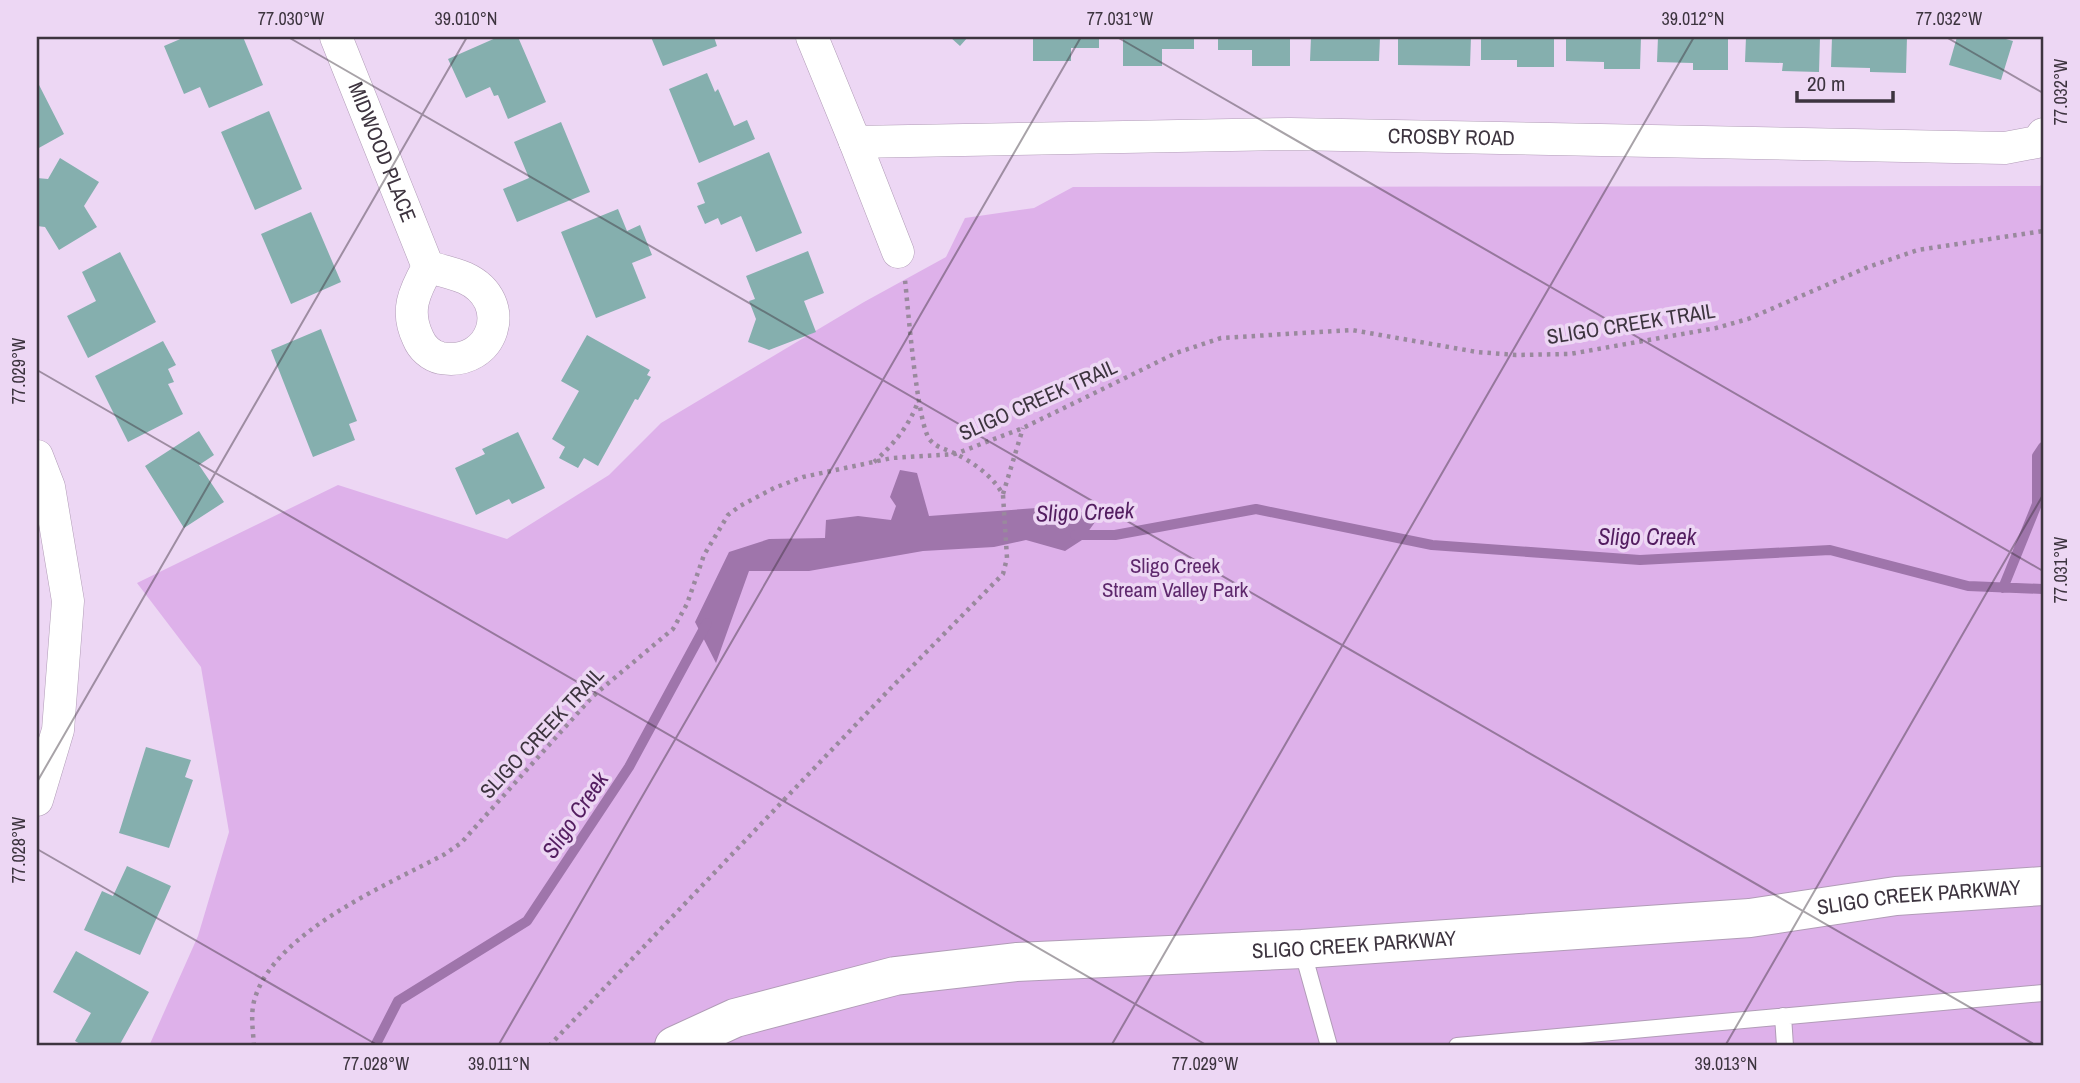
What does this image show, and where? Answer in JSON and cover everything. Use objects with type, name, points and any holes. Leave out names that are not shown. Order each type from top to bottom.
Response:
[{"type":"street","name":"MIDWOOD PLACE","points":[[336,37],[428,267]]},
{"type":"street","points":[[812,37],[898,252]]},
{"type":"street","name":"CROSBY ROAD","points":[[855,142],[1290,134],[2005,148],[2037,142],[2043,134]]},
{"type":"street","points":[[37,456],[49,487],[68,601],[58,730],[37,800]]},
{"type":"street","name":"SLIGO CREEK PARKWAY","points":[[674,1046],[735,1018],[895,976],[1016,962],[1302,949],[1750,918],[1896,896],[2043,886]]},
{"type":"lane","points":[[1302,949],[1329,1046]]},
{"type":"lane","points":[[1457,1046],[2043,993]]},
{"type":"lane","points":[[1783,1016],[1785,1046]]},
{"type":"path","name":"SLIGO CREEK TRAIL","points":[[254,1046],[252,1014],[255,997],[276,960],[309,930],[331,915],[461,843],[593,696],[673,629],[687,604],[704,555],[728,515],[774,488],[803,477],[892,458],[956,454],[1023,428],[1177,353],[1221,338],[1352,330],[1477,352],[1570,355],[1716,328],[1748,319],[1868,267],[1918,250],[2043,231]]},
{"type":"path","points":[[898,252],[905,277],[919,399],[929,439],[988,475],[1003,497]]},
{"type":"path","points":[[873,463],[904,429],[914,414],[919,399]]},
{"type":"path","points":[[549,1046],[1003,574],[1007,558],[1003,497],[1023,428]]},
{"type":"green space","name":"Sligo Creek Stream Valley Park","points":[[2043,183],[2043,1046],[149,1046],[198,936],[229,832],[201,667],[137,583],[338,485],[507,539],[609,475],[661,423],[864,302],[946,257],[965,218],[1034,208],[1073,187],[2040,186]]},
{"type":"shaded area","points":[[900,470],[917,473],[929,516],[1064,506],[1098,518],[1082,540],[1065,551],[1026,540],[994,547],[923,551],[809,571],[749,571],[716,663],[695,622],[729,552],[769,539],[825,538],[826,520],[858,516],[891,520],[896,506],[890,497]]},
{"type":"building","points":[[185,37],[243,37],[263,85],[209,108],[200,87],[184,94],[164,46]]},
{"type":"building","points":[[498,37],[518,37],[546,102],[508,119],[498,95],[494,96],[490,87],[466,98],[448,59]]},
{"type":"building","points":[[651,37],[714,37],[717,46],[663,66]]},
{"type":"building","points":[[950,37],[968,37],[960,46]]},
{"type":"building","points":[[1033,37],[1099,37],[1099,48],[1071,48],[1071,61],[1033,61]]},
{"type":"building","points":[[1123,37],[1194,37],[1194,49],[1162,49],[1162,66],[1123,66]]},
{"type":"building","points":[[1218,37],[1290,37],[1290,66],[1252,66],[1252,50],[1218,50]]},
{"type":"building","points":[[1311,37],[1380,37],[1379,61],[1310,61]]},
{"type":"building","points":[[1398,37],[1471,37],[1470,66],[1398,65]]},
{"type":"building","points":[[1481,37],[1554,37],[1554,67],[1517,67],[1517,60],[1481,60]]},
{"type":"building","points":[[1566,37],[1641,37],[1640,69],[1604,69],[1604,62],[1566,61]]},
{"type":"building","points":[[1658,37],[1728,37],[1728,70],[1693,70],[1693,63],[1657,62]]},
{"type":"building","points":[[1746,37],[1820,37],[1819,72],[1782,71],[1783,63],[1745,62]]},
{"type":"building","points":[[1832,37],[1907,37],[1906,73],[1870,72],[1870,68],[1831,67]]},
{"type":"building","points":[[1957,37],[2006,37],[2013,41],[2001,80],[1949,65]]},
{"type":"building","points":[[707,73],[715,92],[718,89],[734,126],[747,120],[755,139],[699,163],[669,89]]},
{"type":"building","points":[[37,81],[64,134],[37,149]]},
{"type":"building","points":[[269,111],[302,189],[255,210],[221,132]]},
{"type":"building","points":[[561,122],[590,192],[517,222],[503,189],[529,178],[514,142]]},
{"type":"building","points":[[769,152],[802,233],[756,252],[741,216],[721,225],[718,218],[705,224],[697,206],[705,203],[697,183]]},
{"type":"building","points":[[60,158],[99,182],[84,206],[97,227],[59,250],[45,227],[37,226],[37,178],[48,179]]},
{"type":"building","points":[[618,209],[627,231],[640,225],[652,255],[632,263],[646,298],[596,318],[561,232]]},
{"type":"building","points":[[311,212],[341,282],[291,304],[261,234]]},
{"type":"building","points":[[808,251],[824,293],[804,301],[816,332],[769,350],[748,342],[756,319],[749,301],[755,299],[746,276]]},
{"type":"building","points":[[120,252],[156,322],[88,358],[67,316],[96,301],[82,272]]},
{"type":"building","points":[[321,329],[357,421],[349,424],[355,440],[313,457],[271,350]]},
{"type":"building","points":[[587,335],[650,370],[647,375],[651,377],[638,400],[635,399],[598,466],[584,458],[578,468],[559,458],[565,447],[552,439],[579,391],[561,381]]},
{"type":"building","points":[[163,341],[176,365],[168,369],[174,382],[168,384],[183,414],[128,442],[95,376]]},
{"type":"building","points":[[199,431],[214,455],[199,465],[224,502],[184,528],[145,466]]},
{"type":"building","points":[[518,432],[545,488],[512,504],[509,499],[476,515],[455,468],[485,454],[482,449]]},
{"type":"building","points":[[146,747],[191,760],[185,777],[193,780],[169,848],[119,833]]},
{"type":"building","points":[[127,866],[171,886],[140,955],[84,930],[102,891],[113,896]]},
{"type":"building","points":[[76,951],[149,992],[119,1046],[84,1046],[75,1041],[91,1013],[53,992]]},
{"type":"waterway","points":[[2003,588],[2037,504],[2037,456],[2043,447]]},
{"type":"waterway","name":"Sligo Creek","points":[[1075,535],[1115,535],[1256,509],[1432,545],[1640,560],[1830,550],[1968,586],[2043,589]]},
{"type":"waterway","name":"Sligo Creek","points":[[375,1046],[398,1001],[527,921],[629,767],[707,623]]}]
